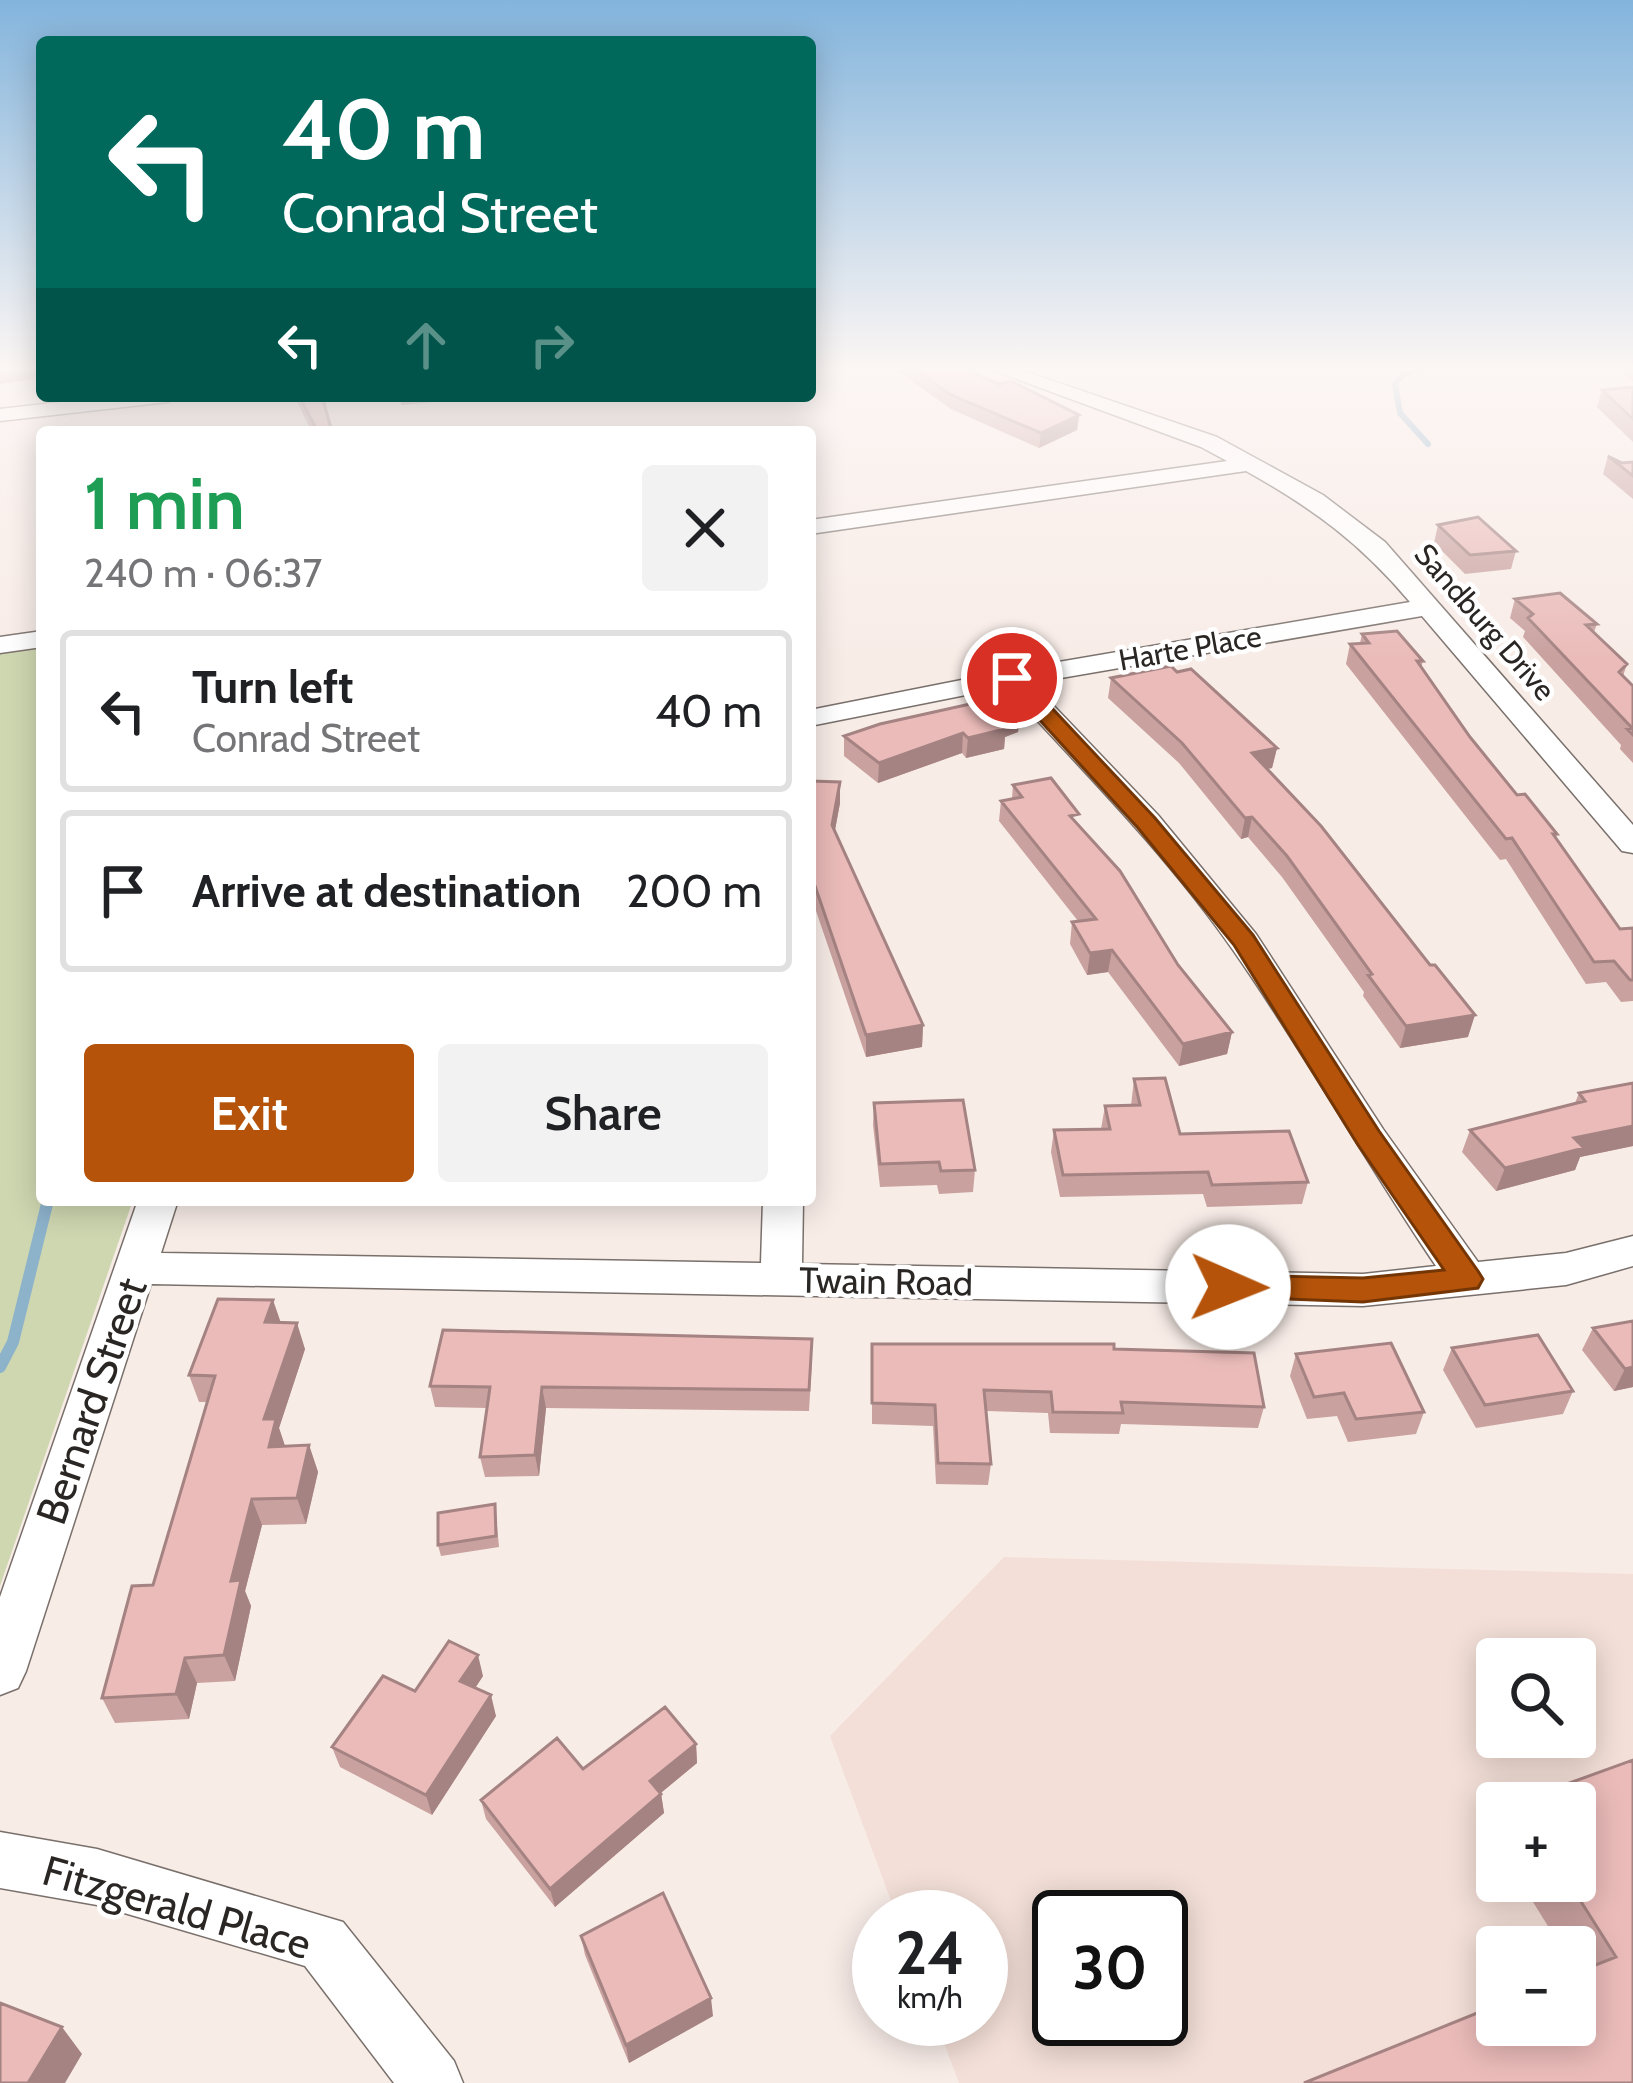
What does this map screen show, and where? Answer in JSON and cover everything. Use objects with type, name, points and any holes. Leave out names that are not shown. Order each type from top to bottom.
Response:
[{"type":"street","points":[[816,526],[1249,464]]},
{"type":"street","name":"Sandburg Drive","points":[[1250,464],[1315,500],[1376,547],[1633,844]]},
{"type":"street","name":"Harte Place","points":[[816,717],[1012,678],[1429,607]]},
{"type":"street","points":[[0,645],[36,640]]},
{"type":"street","points":[[1012,678],[1147,823],[1244,941],[1369,1138],[1467,1279]]},
{"type":"street","name":"Bernard Street","points":[[0,1671],[156,1206]]},
{"type":"street","points":[[781,1279],[783,1206]]},
{"type":"street","name":"Twain Road","points":[[136,1268],[1363,1290],[1566,1269],[1633,1251]]},
{"type":"street","name":"Fitzgerald Place","points":[[0,1860],[97,1877],[323,1942],[432,2083]]},
{"type":"shaded area","points":[[1004,1557],[1633,1574],[1633,2083],[959,2083],[945,2046],[1008,2046],[1008,1890],[887,1890],[830,1736]]},
{"type":"green space","points":[[36,648],[36,1206],[131,1206],[0,1586],[0,653]]},
{"type":"building","points":[[1478,517],[1516,551],[1470,555],[1438,525]]},
{"type":"building","points":[[1560,593],[1597,624],[1586,625],[1627,664],[1619,672],[1633,686],[1633,735],[1627,729],[1632,728],[1515,599]]},
{"type":"building","points":[[1397,631],[1423,661],[1417,661],[1470,737],[1517,795],[1525,794],[1557,834],[1553,834],[1620,929],[1633,928],[1633,980],[1614,961],[1594,962],[1512,838],[1506,839],[1350,644],[1369,643],[1362,634]]},
{"type":"building","points":[[1171,666],[1177,672],[1191,669],[1277,748],[1252,753],[1321,826],[1475,1015],[1406,1026],[1287,856],[1252,817],[1245,818],[1182,743],[1111,678]]},
{"type":"building","points":[[1015,694],[1020,712],[997,721],[1005,729],[968,738],[963,733],[879,763],[844,736],[880,724]]},
{"type":"building","points":[[1051,778],[1079,814],[1070,816],[1120,871],[1178,965],[1232,1032],[1183,1044],[1112,950],[1090,953],[1072,922],[1096,919],[1001,801],[1022,797],[1013,785]]},
{"type":"building","points":[[816,781],[840,782],[832,825],[923,1025],[866,1035],[816,889]]},
{"type":"building","points":[[1165,1078],[1180,1134],[1289,1131],[1308,1182],[1212,1185],[1208,1172],[1063,1175],[1054,1130],[1110,1129],[1105,1106],[1140,1105],[1134,1079]]},
{"type":"building","points":[[1633,1083],[1633,1126],[1574,1138],[1584,1148],[1505,1168],[1470,1130],[1585,1101],[1579,1093]]},
{"type":"building","points":[[963,1100],[975,1170],[941,1171],[939,1162],[880,1164],[874,1103]]},
{"type":"building","points":[[218,1299],[273,1300],[265,1322],[297,1323],[264,1419],[276,1419],[269,1447],[309,1445],[297,1498],[252,1499],[231,1581],[241,1580],[224,1655],[185,1658],[176,1694],[102,1698],[132,1586],[153,1585],[215,1376],[189,1375]]},
{"type":"building","points":[[1633,1321],[1633,1367],[1625,1369],[1593,1328]]},
{"type":"building","points":[[443,1330],[812,1339],[809,1390],[542,1387],[535,1455],[480,1457],[490,1387],[430,1386]]},
{"type":"building","points":[[1538,1335],[1573,1391],[1485,1405],[1452,1348]]},
{"type":"building","points":[[1391,1343],[1424,1412],[1356,1419],[1344,1393],[1314,1397],[1296,1354]]},
{"type":"building","points":[[872,1344],[1114,1344],[1114,1349],[1254,1353],[1264,1407],[1121,1402],[1123,1413],[1053,1412],[1051,1392],[984,1390],[991,1464],[938,1463],[935,1405],[872,1403]]},
{"type":"building","points":[[495,1504],[496,1536],[438,1545],[438,1513]]},
{"type":"building","points":[[449,1641],[478,1655],[460,1681],[491,1695],[426,1795],[332,1747],[383,1676],[415,1691]]},
{"type":"building","points":[[665,1707],[696,1744],[650,1781],[661,1794],[550,1889],[481,1800],[557,1738],[583,1769]]},
{"type":"building","points":[[1633,1760],[1633,2083],[1304,2083],[1476,2013],[1476,2046],[1596,2046],[1596,1965],[1616,1957],[1581,1902],[1596,1902],[1596,1782],[1572,1782]]},
{"type":"building","points":[[663,1893],[711,1998],[626,2045],[581,1936]]},
{"type":"building","points":[[0,2003],[62,2027],[28,2083],[0,2083]]},
{"type":"waterway","points":[[0,1367],[13,1342],[47,1206]]},
{"type":"route","points":[[1012,678],[1147,823],[1244,941],[1369,1138],[1467,1279],[1363,1290],[1228,1287]]}]
